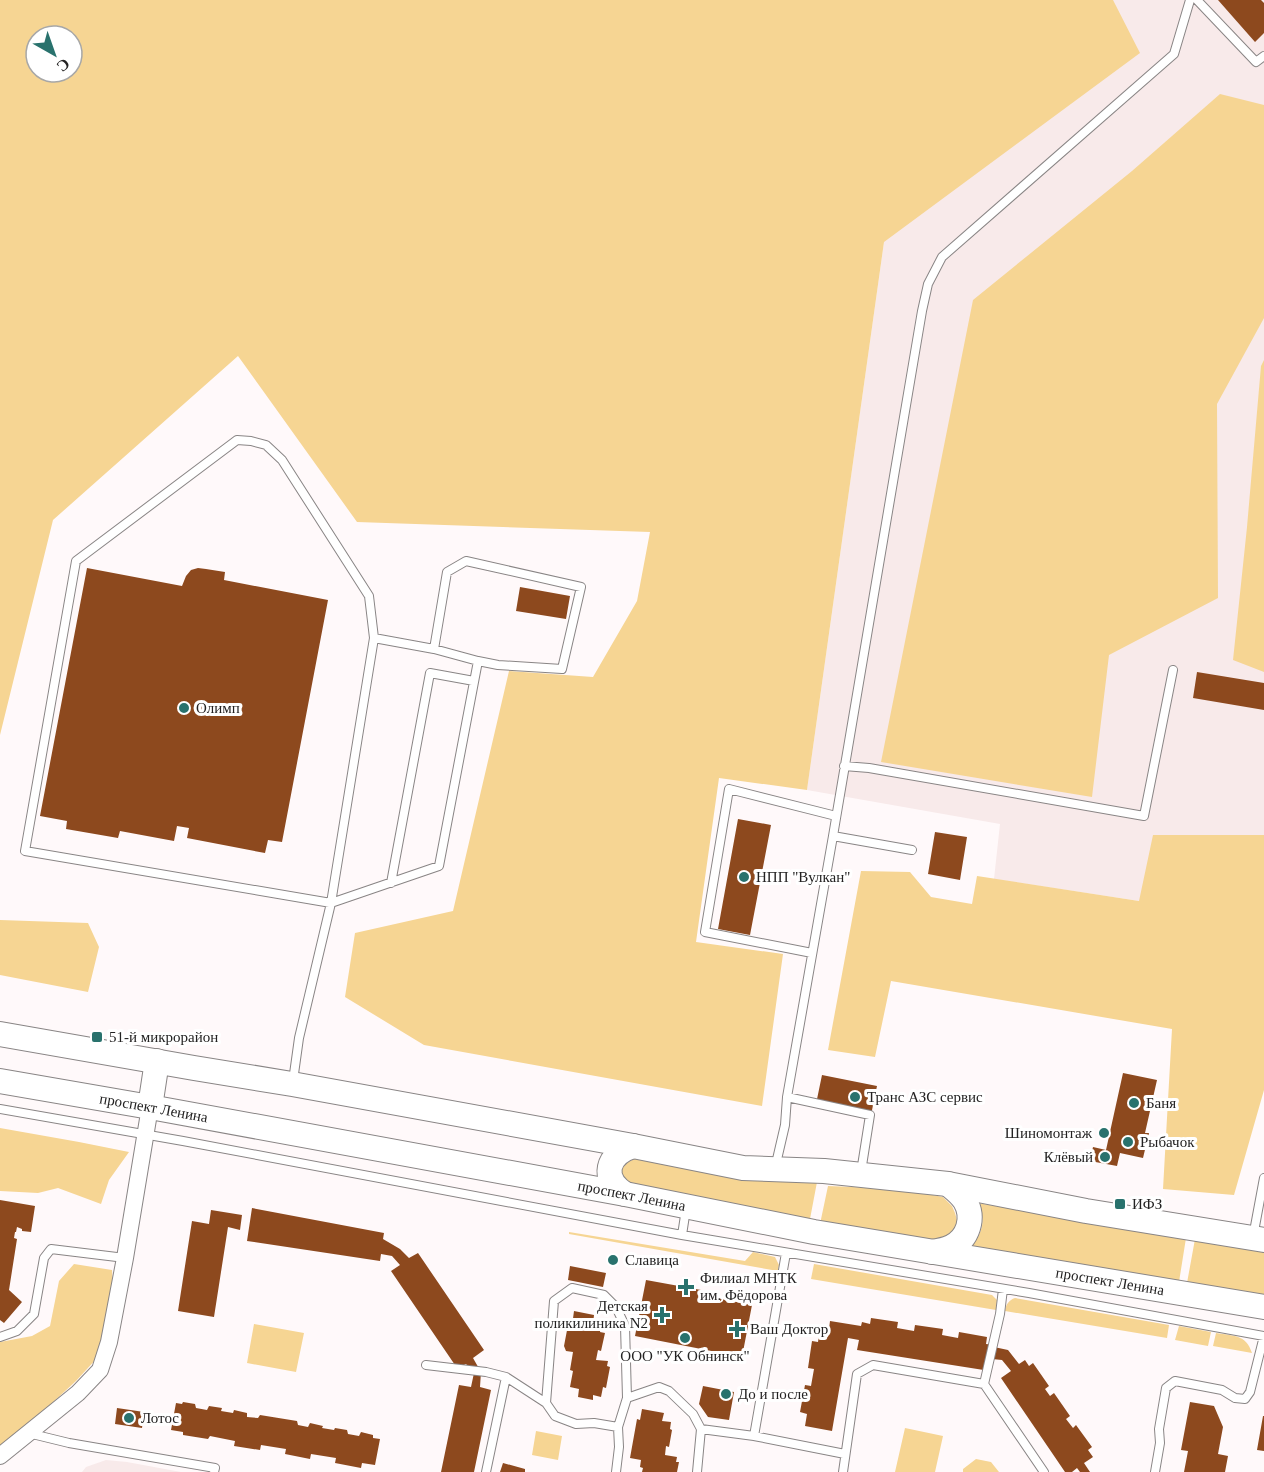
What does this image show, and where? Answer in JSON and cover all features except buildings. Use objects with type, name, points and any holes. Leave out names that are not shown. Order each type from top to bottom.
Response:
[{"type":"main road","points":[[0,1034],[292,1084],[743,1168],[824,1171],[948,1184],[1086,1211],[1259,1239]]},
{"type":"main road","points":[[150,1107],[157,1061]]},
{"type":"main road","name":"проспект Ленина","points":[[0,1081],[625,1194],[814,1232],[1264,1307]]},
{"type":"main road","points":[[625,1194],[612,1182],[610,1168],[616,1155],[623,1149],[633,1146]]},
{"type":"main road","points":[[932,1252],[958,1243],[969,1224],[969,1208],[958,1191],[948,1184]]},
{"type":"street","points":[[0,1456],[78,1393],[100,1370],[109,1342],[125,1258],[150,1107]]},
{"type":"lane","points":[[775,1169],[785,1125],[787,1097],[928,284],[942,257],[1174,54],[1190,0]]},
{"type":"lane","points":[[1197,0],[1256,62],[1264,56]]},
{"type":"lane","points":[[292,1084],[299,1038],[331,903],[374,638],[369,596],[282,460],[266,445],[251,441],[237,440],[76,561],[25,851],[331,903],[439,866],[478,661]]},
{"type":"lane","points":[[374,638],[434,649],[498,665],[562,669],[581,586],[466,561],[447,572],[434,649]]},
{"type":"lane","points":[[844,766],[869,768],[1144,816],[1173,670]]},
{"type":"lane","points":[[391,883],[430,673],[474,681]]},
{"type":"lane","points":[[812,953],[705,932],[729,789],[836,816]]},
{"type":"lane","points":[[833,836],[912,850]]},
{"type":"lane","points":[[787,1097],[870,1115],[860,1176]]},
{"type":"lane","points":[[0,1109],[682,1235],[1029,1293],[1264,1336],[1250,1392],[1245,1398],[1235,1398],[1222,1390],[1175,1381],[1166,1388],[1155,1472]]},
{"type":"lane","points":[[1259,1239],[1264,1178]]},
{"type":"lane","points":[[682,1235],[687,1206]]},
{"type":"lane","points":[[0,1337],[17,1331],[34,1314],[44,1258],[51,1249],[125,1258]]},
{"type":"lane","points":[[754,1436],[786,1253]]},
{"type":"lane","points":[[546,1403],[554,1301],[572,1288],[604,1295],[616,1307],[625,1326],[627,1398],[618,1427],[619,1447],[616,1472]]},
{"type":"lane","points":[[984,1384],[1004,1289]]},
{"type":"lane","points":[[426,1365],[486,1372],[506,1377],[546,1403],[555,1416],[576,1424],[594,1423],[618,1427]]},
{"type":"lane","points":[[843,1472],[857,1374],[873,1365],[984,1384],[1044,1472]]},
{"type":"lane","points":[[486,1472],[506,1377]]},
{"type":"lane","points":[[627,1398],[659,1387],[669,1390],[693,1414],[701,1429],[697,1472]]},
{"type":"lane","points":[[701,1429],[754,1436],[845,1454]]},
{"type":"lane","points":[[28,1433],[69,1443],[215,1468],[214,1472]]},
{"type":"shaded area","points":[[0,0],[1113,0],[1140,53],[884,242],[807,790],[719,778],[696,942],[783,954],[762,1106],[424,1045],[345,997],[355,933],[453,911],[509,671],[593,677],[637,601],[650,532],[357,522],[238,356],[53,520],[0,735]]},
{"type":"shaded area","points":[[842,0],[1264,0],[1264,910],[1251,918],[994,879],[1000,824],[807,790],[884,242]]},
{"type":"shaded area","points":[[1220,94],[1264,105],[1264,318],[1217,404],[1218,598],[1109,655],[1092,797],[881,762],[973,300],[1132,171]]},
{"type":"shaded area","points":[[1264,360],[1264,672],[1233,660],[1261,366]]},
{"type":"shaded area","points":[[1153,835],[1264,835],[1264,1090],[1234,1195],[1163,1189],[1172,1029],[891,981],[875,1057],[828,1050],[861,871],[910,872],[931,897],[972,904],[977,876],[1139,901]]},
{"type":"shaded area","points":[[0,920],[88,923],[99,947],[88,992],[0,975]]},
{"type":"shaded area","points":[[0,1128],[129,1152],[109,1180],[101,1204],[58,1188],[38,1193],[0,1191]]},
{"type":"shaded area","points":[[635,1159],[742,1179],[817,1182],[810,1219],[629,1190],[622,1168]]},
{"type":"shaded area","points":[[828,1186],[901,1189],[943,1197],[952,1206],[957,1220],[956,1227],[953,1234],[941,1243],[820,1224]]},
{"type":"shaded area","points":[[977,1203],[1186,1238],[1179,1282],[968,1250],[982,1228],[982,1216]]},
{"type":"shaded area","points":[[569,1232],[745,1261],[753,1252],[775,1257],[779,1265],[778,1271],[569,1234]]},
{"type":"shaded area","points":[[1195,1239],[1264,1251],[1264,1297],[1187,1283]]},
{"type":"shaded area","points":[[74,1264],[112,1270],[113,1285],[98,1357],[76,1381],[0,1451],[0,1342],[32,1336],[50,1326],[59,1281]]},
{"type":"shaded area","points":[[814,1264],[992,1295],[997,1300],[996,1310],[811,1279]]},
{"type":"shaded area","points":[[1015,1298],[1169,1325],[1167,1338],[1005,1311],[1008,1303]]},
{"type":"shaded area","points":[[254,1324],[304,1333],[296,1372],[247,1363]]},
{"type":"shaded area","points":[[1179,1326],[1211,1332],[1208,1346],[1175,1340]]},
{"type":"shaded area","points":[[1216,1333],[1242,1339],[1252,1353],[1213,1346]]},
{"type":"shaded area","points":[[905,1428],[943,1436],[935,1472],[895,1472]]},
{"type":"shaded area","points":[[536,1431],[562,1436],[558,1460],[532,1455]]},
{"type":"shaded area","points":[[976,1459],[991,1462],[999,1472],[963,1472],[963,1469]]},
{"type":"shaded area","points":[[106,1460],[181,1472],[82,1472],[86,1467]]},
{"type":"place","name":"Олимп","points":[[184,708]]},
{"type":"place","name":"НПП \"Вулкан\"","points":[[744,877]]},
{"type":"place","name":"51-й микрорайон","points":[[97,1037]]},
{"type":"place","name":"Транс АЗС сервис","points":[[855,1097]]},
{"type":"place","name":"Баня","points":[[1134,1103]]},
{"type":"place","name":"Шиномонтаж","points":[[1104,1133]]},
{"type":"place","name":"Рыбачок","points":[[1128,1142]]},
{"type":"place","name":"Клёвый","points":[[1105,1157]]},
{"type":"place","name":"ИФЗ","points":[[1120,1204]]},
{"type":"place","name":"Славица","points":[[613,1260]]},
{"type":"place","name":"Филиал МНТК им. Фёдорова","points":[[686,1287]]},
{"type":"place","name":"Детская поликилиника N2","points":[[662,1315]]},
{"type":"place","name":"Ваш Доктор","points":[[737,1329]]},
{"type":"place","name":"ООО \"УК Обнинск\"","points":[[685,1338]]},
{"type":"place","name":"До и после","points":[[726,1394]]},
{"type":"place","name":"Лотос","points":[[129,1418]]}]
